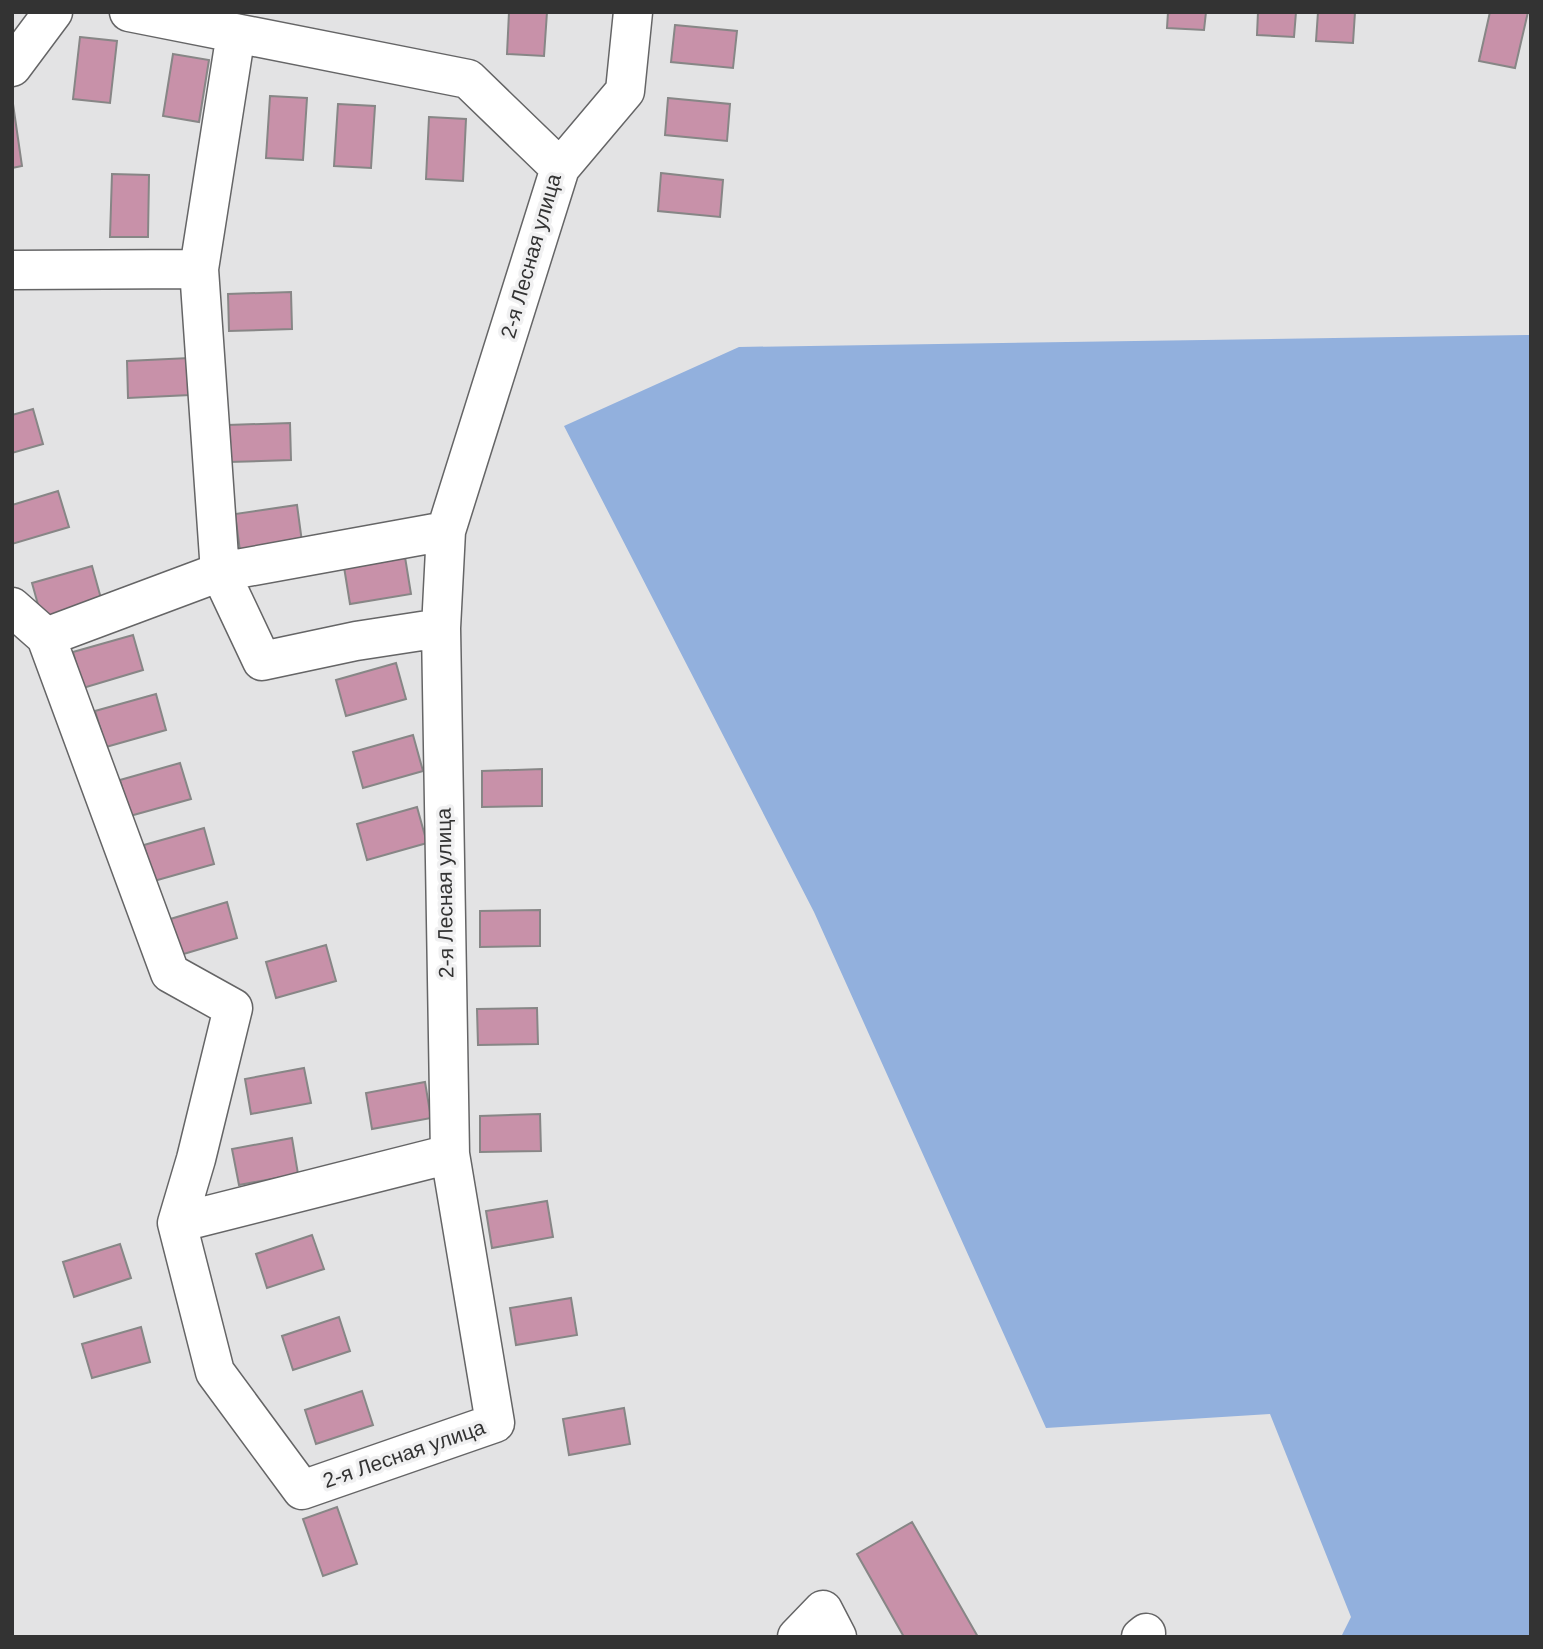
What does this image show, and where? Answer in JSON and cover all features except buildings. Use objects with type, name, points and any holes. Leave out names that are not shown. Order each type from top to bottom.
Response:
[{"type":"street","points":[[12,67],[52,12]]},
{"type":"street","name":"2-я Лесная улица","points":[[129,12],[198,19],[236,33],[468,79],[560,168],[446,531],[441,628],[450,1154],[495,1423],[302,1490],[215,1373],[177,1223]]},
{"type":"street","points":[[560,168],[625,91],[633,12]]},
{"type":"street","points":[[236,33],[200,269],[220,572],[262,661],[356,641],[441,628]]},
{"type":"street","points":[[12,270],[200,269]]},
{"type":"street","points":[[46,637],[220,572],[446,531]]},
{"type":"street","points":[[12,607],[46,637],[170,973],[233,1008],[196,1159],[177,1223]]},
{"type":"street","points":[[177,1223],[450,1154]]},
{"type":"street","points":[[797,1637],[823,1610],[837,1637]]},
{"type":"shaded area","points":[[1531,335],[1531,1637],[1341,1637],[1351,1617],[1270,1414],[1046,1428],[814,912],[564,426],[739,347]]}]
